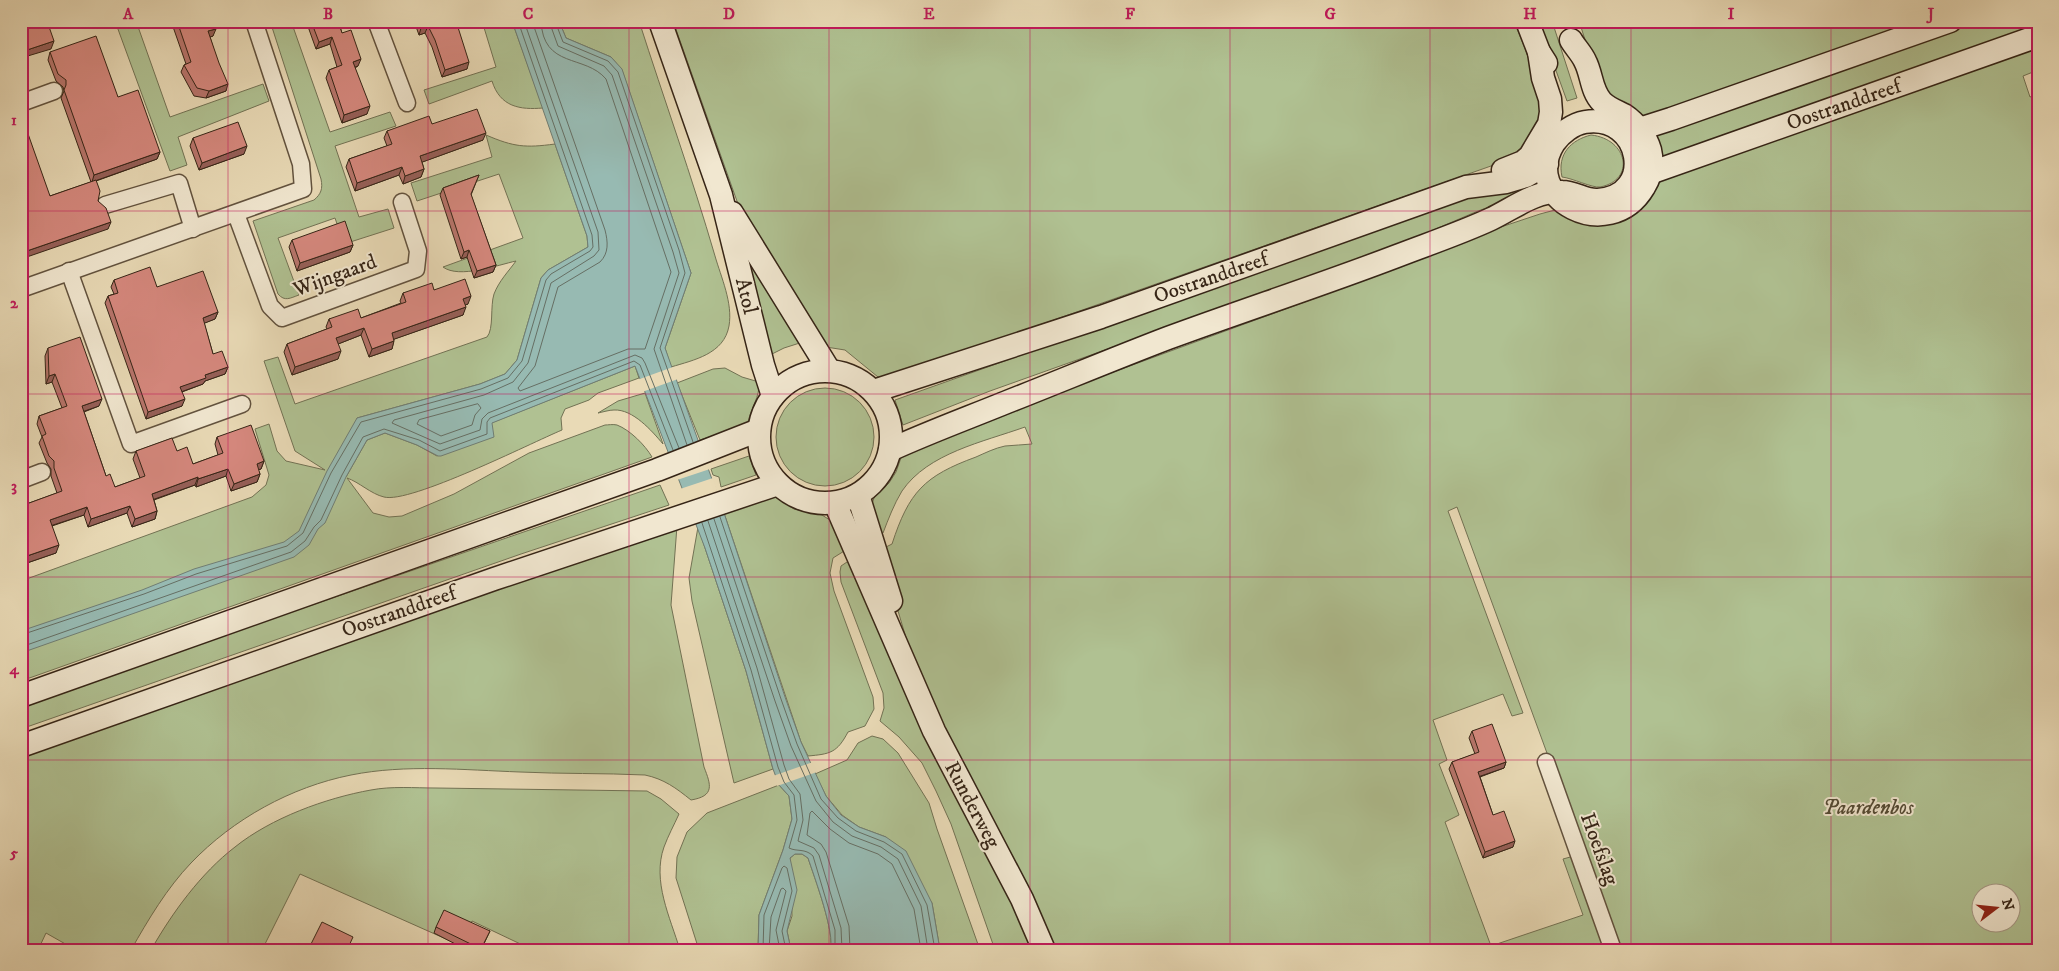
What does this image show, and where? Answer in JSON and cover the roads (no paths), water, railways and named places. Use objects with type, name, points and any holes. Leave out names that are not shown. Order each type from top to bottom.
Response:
[{"type":"main road","name":"Atol","points":[[660,21],[720,195],[763,365],[773,396]]},
{"type":"main road","points":[[1466,187],[1523,162],[1535,149],[1545,132],[1551,112],[1539,52],[1527,21]]},
{"type":"main road","name":"Oostranddreef","points":[[1632,131],[1950,21]]},
{"type":"main road","points":[[1558,197],[1572,193],[1594,201],[1622,192],[1629,186],[1635,174],[1636,164],[1632,122],[1606,116],[1583,95],[1573,64],[1568,31]]},
{"type":"main road","name":"Oostranddreef","points":[[1650,173],[2038,36]]},
{"type":"main road","points":[[1539,52],[1552,73],[1560,95],[1566,131]]},
{"type":"main road","points":[[1606,116],[1579,124],[1566,131],[1552,147],[1548,174],[1558,197],[1575,210],[1595,215],[1616,212],[1635,200],[1644,187],[1650,173],[1651,157],[1649,148],[1632,131]]},
{"type":"main road","name":"Oostranddreef","points":[[874,391],[1101,317],[1466,187],[1506,182],[1526,176],[1548,164]]},
{"type":"main road","name":"Atol","points":[[720,195],[828,370]]},
{"type":"main road","name":"Oostranddreef","points":[[890,450],[1166,339],[1394,257],[1493,218],[1514,216],[1558,197]]},
{"type":"main road","points":[[828,370],[860,380],[874,391],[883,404],[889,418],[892,434],[890,450],[882,471],[875,480],[858,495],[834,503],[804,500],[778,484],[769,472],[763,459],[759,444],[759,430],[766,406],[784,384],[798,376],[828,370]]},
{"type":"main road","points":[[21,696],[657,470],[759,430]]},
{"type":"main road","name":"Oostranddreef","points":[[21,746],[494,579],[778,484]]},
{"type":"main road","name":"Runderweg","points":[[858,495],[895,616],[902,658]]},
{"type":"main road","name":"Runderweg","points":[[834,503],[934,731],[1022,899],[1044,950]]},
{"type":"street","points":[[21,289],[303,190],[301,164],[254,21]]},
{"type":"street","points":[[376,21],[407,103]]},
{"type":"street","points":[[21,102],[54,90]]},
{"type":"street","points":[[105,205],[179,183],[193,229]]},
{"type":"street","name":"Wijngaard","points":[[236,214],[270,306],[282,318],[416,270],[418,251],[402,202]]},
{"type":"street","points":[[69,271],[131,444],[242,404]]},
{"type":"street","points":[[21,480],[42,472]]},
{"type":"street","name":"Hoefslag","points":[[1546,762],[1613,950]]},
{"type":"water","points":[[512,21],[559,21],[566,38],[611,57],[622,69],[691,273],[665,348],[723,510],[801,742],[826,796],[841,815],[859,827],[886,837],[906,851],[932,903],[940,950],[830,950],[831,942],[827,919],[808,858],[802,854],[795,854],[790,858],[797,890],[787,931],[791,950],[758,950],[759,915],[783,850],[792,819],[789,796],[779,785],[773,769],[746,671],[705,548],[635,366],[492,423],[494,437],[441,456],[385,433],[367,440],[346,477],[325,523],[318,529],[309,545],[294,557],[21,653],[21,631],[142,590],[194,569],[284,542],[299,531],[327,471],[357,418],[480,384],[505,374],[517,360],[541,278],[548,270],[588,247],[587,236]]},
{"type":"park label","name":"Paardenbos","points":[[1868,808]]}]
